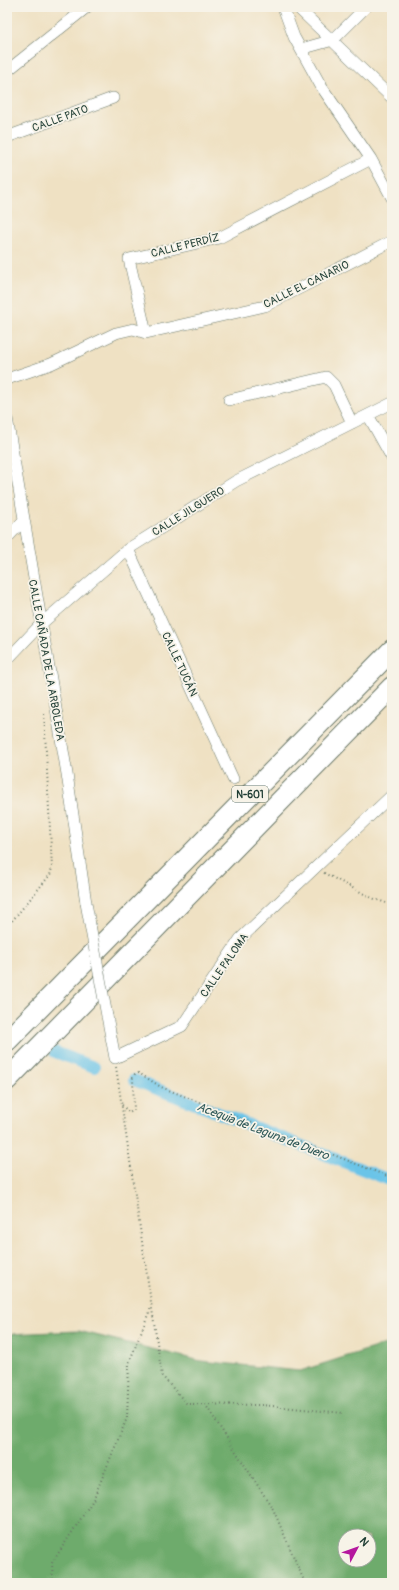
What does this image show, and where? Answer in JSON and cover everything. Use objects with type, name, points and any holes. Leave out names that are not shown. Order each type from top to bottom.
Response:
[{"type":"highway","name":"N-601","points":[[7,1041],[392,650]]},
{"type":"highway","name":"N-601","points":[[7,1080],[392,687]]},
{"type":"street","points":[[7,71],[87,7]]},
{"type":"street","points":[[283,7],[294,37],[321,86],[371,159],[392,198]]},
{"type":"street","points":[[297,7],[392,98]]},
{"type":"street","points":[[301,49],[333,40],[366,7]]},
{"type":"street","name":"CALLE PATO","points":[[7,137],[113,98]]},
{"type":"street","name":"CALLE PERDÍZ","points":[[146,333],[129,259],[219,238],[371,159]]},
{"type":"street","name":"CALLE EL CANARIO","points":[[146,333],[265,306],[392,241]]},
{"type":"street","points":[[7,379],[51,364],[116,333],[133,329],[146,333]]},
{"type":"street","points":[[229,400],[326,377],[334,385],[352,423]]},
{"type":"street","name":"CALLE JILGUERO","points":[[7,660],[40,624],[128,549],[236,481],[392,403]]},
{"type":"street","points":[[368,415],[392,458]]},
{"type":"street","name":"CALLE CAÑADA DE LA ARBOLEDA","points":[[7,418],[40,624],[67,774],[86,903],[115,1058]]},
{"type":"street","points":[[7,538],[24,520]]},
{"type":"street","name":"CALLE TUCÁN","points":[[128,549],[232,779]]},
{"type":"street","name":"CALLE PALOMA","points":[[115,1058],[182,1026],[240,939],[392,795]]},
{"type":"path","points":[[7,927],[50,875],[52,868],[44,707],[46,701],[54,700]]},
{"type":"path","points":[[314,870],[322,872],[372,898],[392,905]]},
{"type":"path","points":[[115,1058],[162,1376],[187,1404],[262,1405],[343,1414]]},
{"type":"path","points":[[122,1105],[129,1113],[134,1110],[133,1078],[135,1074],[139,1073],[161,1087],[392,1178]]},
{"type":"path","points":[[53,1583],[52,1563],[93,1500],[127,1418],[129,1363],[152,1307]]},
{"type":"path","points":[[205,1404],[273,1509],[305,1583]]},
{"type":"green space","points":[[79,1331],[201,1361],[300,1371],[392,1342],[392,1583],[7,1583],[7,1334]]},
{"type":"waterway","name":"Acequia de Laguna de Duero","points":[[55,1052],[94,1067]]},
{"type":"waterway","name":"Acequia de Laguna de Duero","points":[[134,1080],[392,1181]]}]
